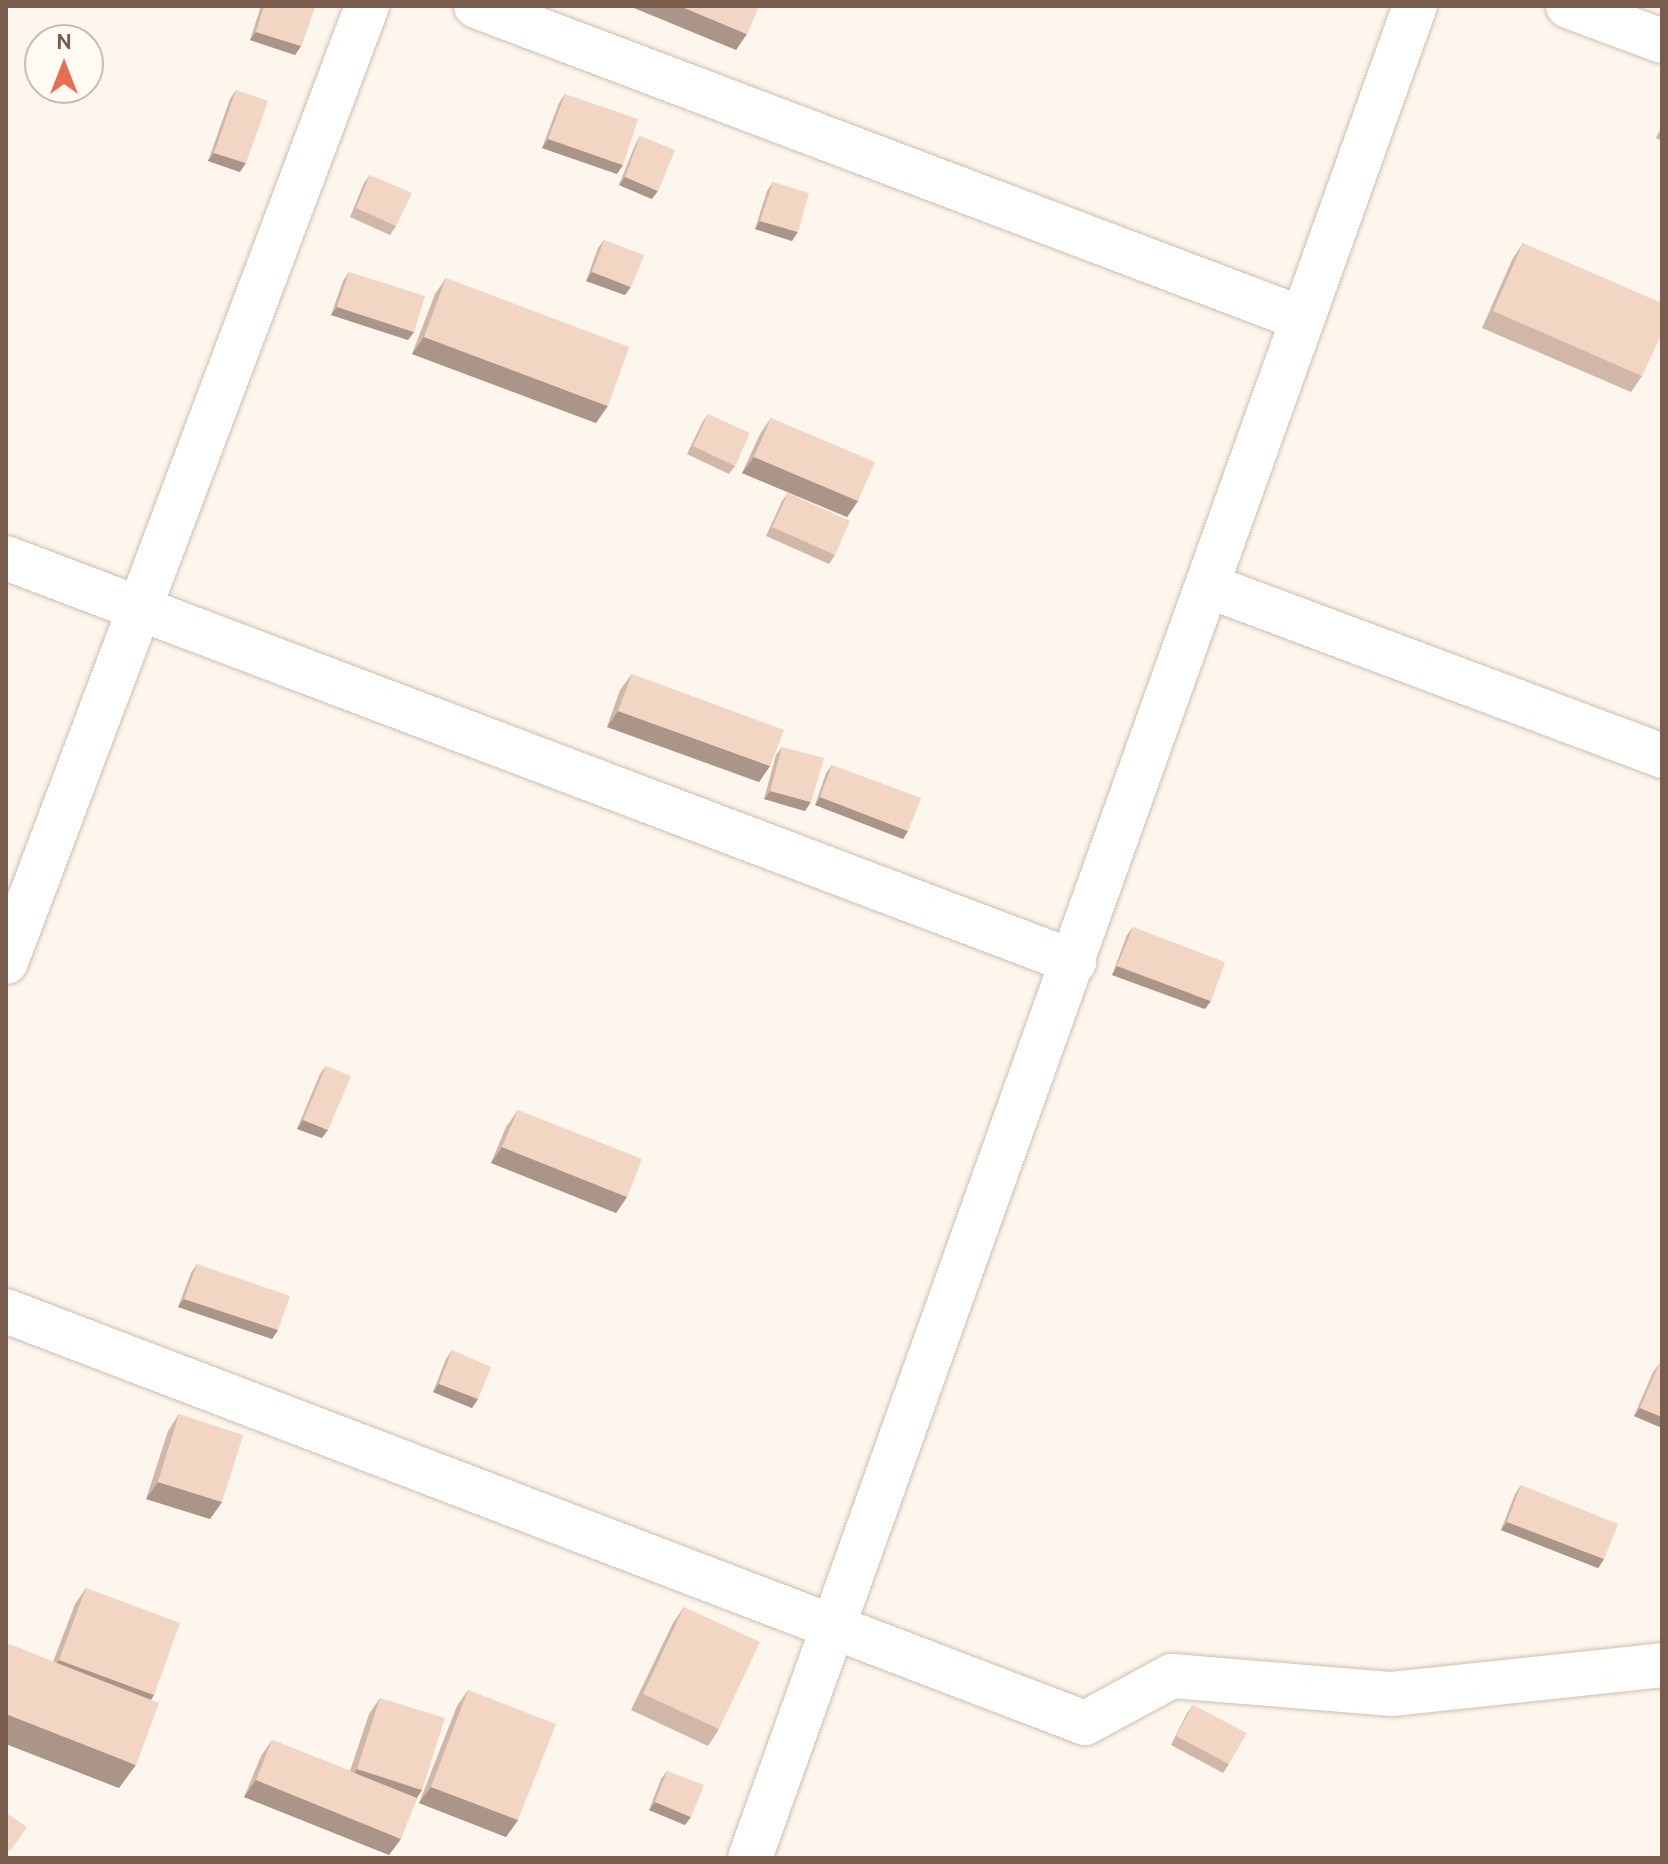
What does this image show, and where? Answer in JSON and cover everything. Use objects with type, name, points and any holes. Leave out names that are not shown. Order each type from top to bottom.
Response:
[{"type":"street","points":[[6,962],[367,6]]},
{"type":"street","points":[[476,6],[1303,319]]},
{"type":"street","points":[[750,1858],[837,1628],[1415,6]]},
{"type":"street","points":[[1568,6],[1662,41]]},
{"type":"street","points":[[6,558],[1074,962]]},
{"type":"street","points":[[1208,586],[1662,756]]},
{"type":"street","points":[[6,1311],[1085,1723],[1172,1676],[1392,1694],[1662,1665]]},
{"type":"building","points":[[264,6],[315,6],[301,46],[256,32]]},
{"type":"building","points":[[680,6],[759,6],[747,34]]},
{"type":"building","points":[[236,90],[268,101],[246,163],[214,153]]},
{"type":"building","points":[[565,94],[638,119],[623,165],[548,139]]},
{"type":"building","points":[[640,136],[675,150],[658,191],[625,177]]},
{"type":"building","points":[[370,175],[412,193],[396,226],[356,208]]},
{"type":"building","points":[[773,182],[809,193],[798,232],[760,221]]},
{"type":"building","points":[[604,240],[644,255],[631,287],[592,272]]},
{"type":"building","points":[[1523,243],[1662,303],[1662,333],[1642,376],[1493,311]]},
{"type":"building","points":[[349,272],[425,296],[414,332],[337,307]]},
{"type":"building","points":[[446,278],[629,347],[608,406],[424,337]]},
{"type":"building","points":[[708,414],[750,433],[735,466],[693,446]]},
{"type":"building","points":[[771,418],[875,462],[858,501],[754,457]]},
{"type":"building","points":[[788,493],[850,521],[835,555],[772,527]]},
{"type":"building","points":[[632,674],[784,730],[770,766],[618,711]]},
{"type":"building","points":[[782,747],[824,758],[811,802],[770,791]]},
{"type":"building","points":[[832,765],[921,798],[908,831],[820,797]]},
{"type":"building","points":[[1133,927],[1225,962],[1211,1001],[1117,966]]},
{"type":"building","points":[[326,1066],[351,1076],[328,1130],[303,1120]]},
{"type":"building","points":[[518,1110],[642,1159],[627,1197],[502,1147]]},
{"type":"building","points":[[197,1264],[290,1296],[278,1330],[184,1299]]},
{"type":"building","points":[[452,1350],[491,1367],[478,1399],[439,1384]]},
{"type":"building","points":[[1659,1364],[1662,1365],[1662,1417],[1640,1408]]},
{"type":"building","points":[[179,1414],[243,1435],[222,1502],[158,1482]]},
{"type":"building","points":[[1521,1485],[1618,1524],[1604,1559],[1507,1522]]},
{"type":"building","points":[[86,1588],[180,1623],[154,1695],[59,1660]]},
{"type":"building","points":[[684,1607],[760,1642],[719,1729],[643,1694]]},
{"type":"building","points":[[6,1643],[159,1703],[136,1765],[6,1714]]},
{"type":"building","points":[[468,1690],[556,1724],[518,1820],[431,1787]]},
{"type":"building","points":[[380,1698],[445,1718],[422,1790],[357,1769]]},
{"type":"building","points":[[1193,1705],[1247,1733],[1229,1764],[1176,1736]]},
{"type":"building","points":[[272,1740],[417,1798],[401,1839],[256,1780]]},
{"type":"building","points":[[667,1771],[704,1785],[691,1817],[655,1802]]},
{"type":"building","points":[[6,1813],[27,1827],[10,1851],[6,1848]]}]
